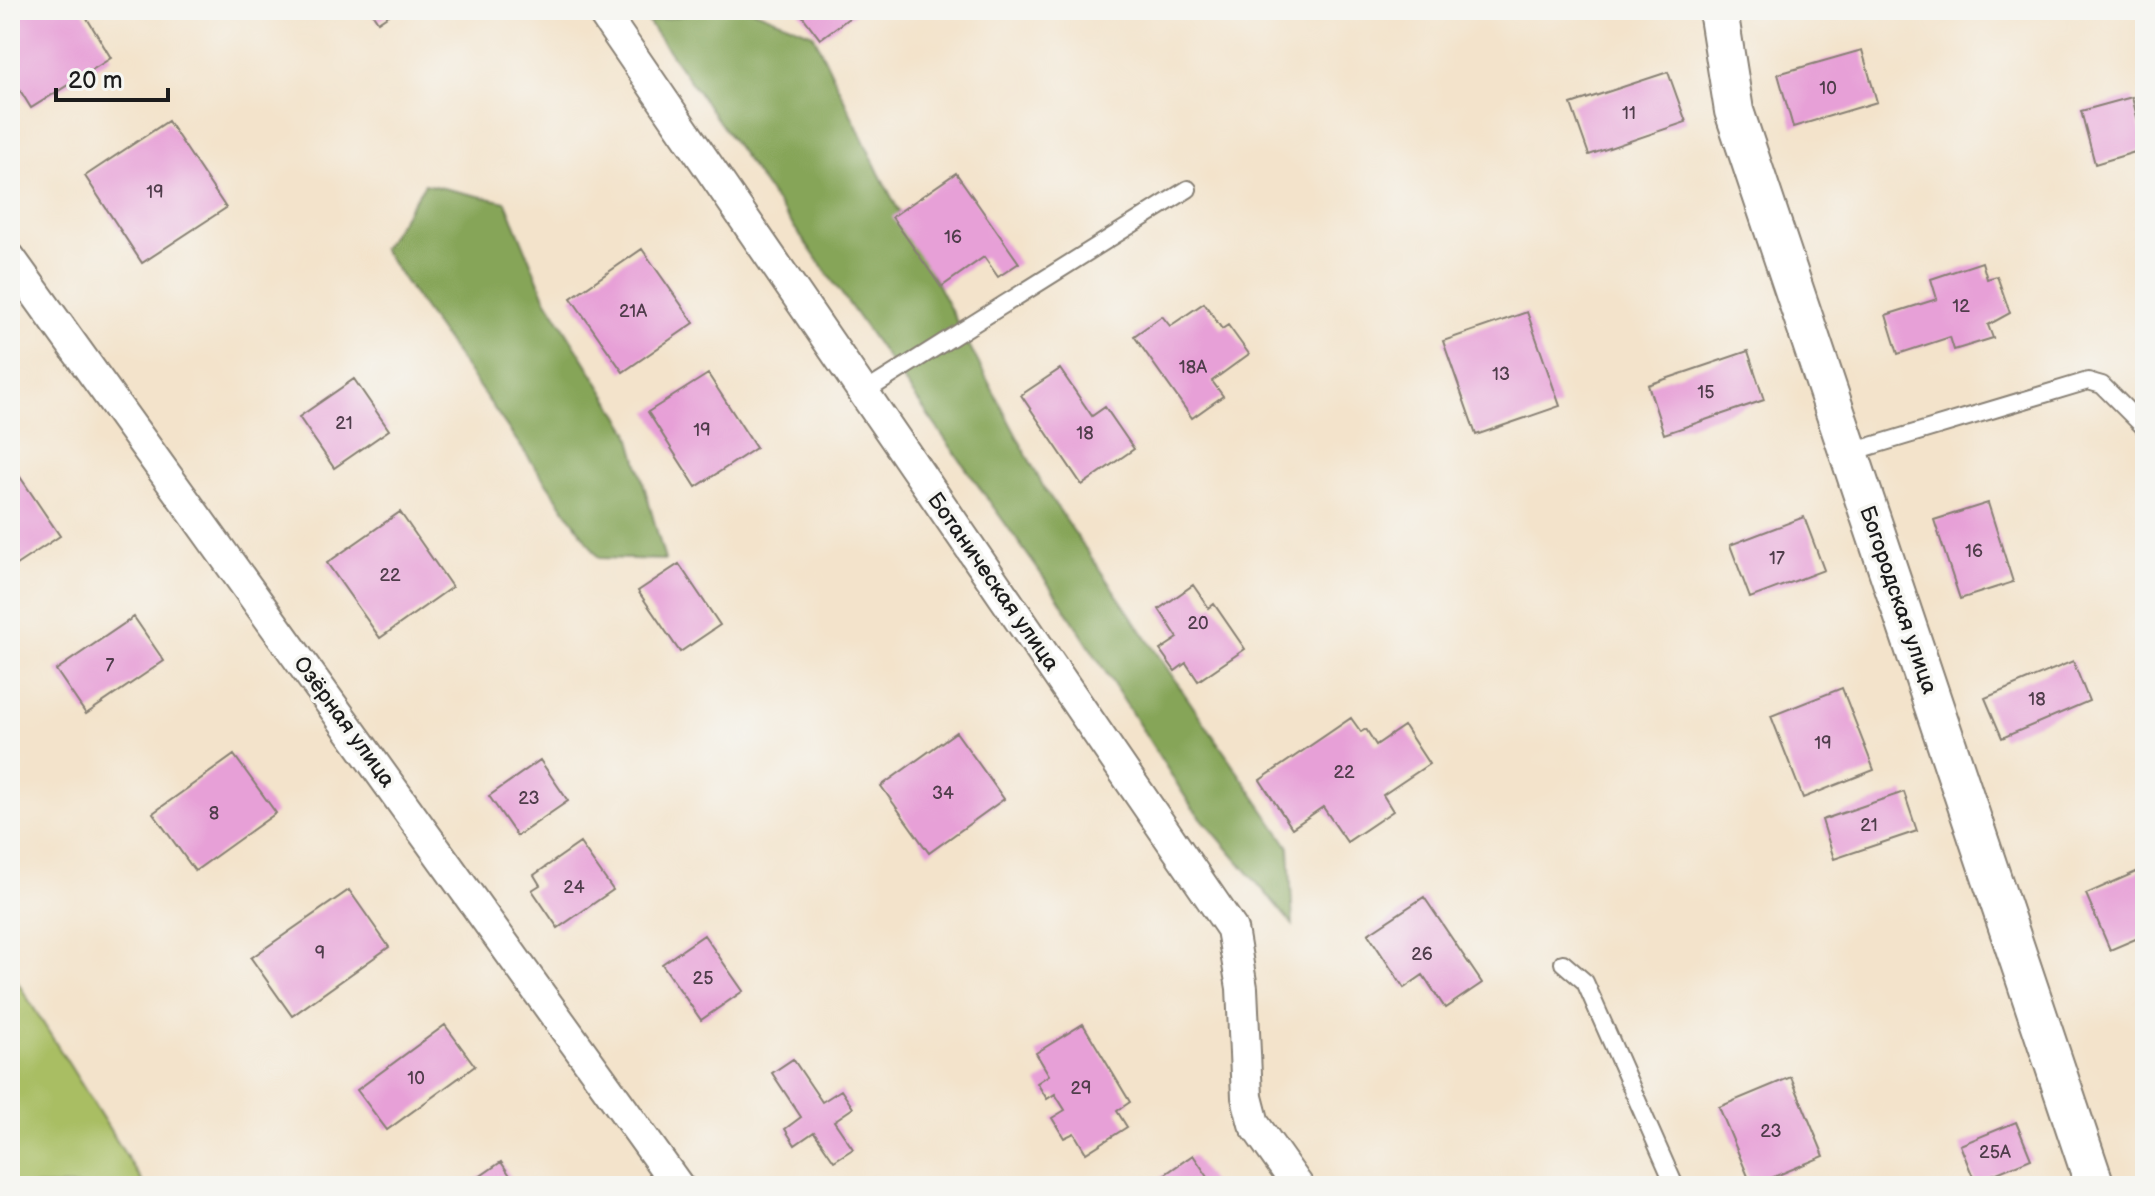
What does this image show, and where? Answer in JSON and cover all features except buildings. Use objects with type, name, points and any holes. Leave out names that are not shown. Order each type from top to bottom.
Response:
[{"type":"street","name":"Ботаническая улица","points":[[601,10],[1232,929],[1240,967],[1247,1097],[1254,1124],[1298,1186]]},
{"type":"street","name":"Богородская улица","points":[[1718,10],[1734,111],[2095,1186]]},
{"type":"street","name":"Озёрная улица","points":[[10,258],[678,1186]]},
{"type":"lane","points":[[863,393],[1188,189]]},
{"type":"lane","points":[[1848,453],[2088,381],[2102,385],[2145,428]]},
{"type":"lane","points":[[1563,963],[1585,982],[1675,1186]]},
{"type":"green space","points":[[711,10],[753,10],[813,34],[879,173],[1044,488],[1289,847],[1293,925],[1191,806],[1059,599],[648,22]]},
{"type":"green space","points":[[425,184],[506,202],[545,297],[629,432],[665,560],[599,558],[382,249]]},
{"type":"green space","points":[[10,970],[145,1186],[10,1186]]}]
